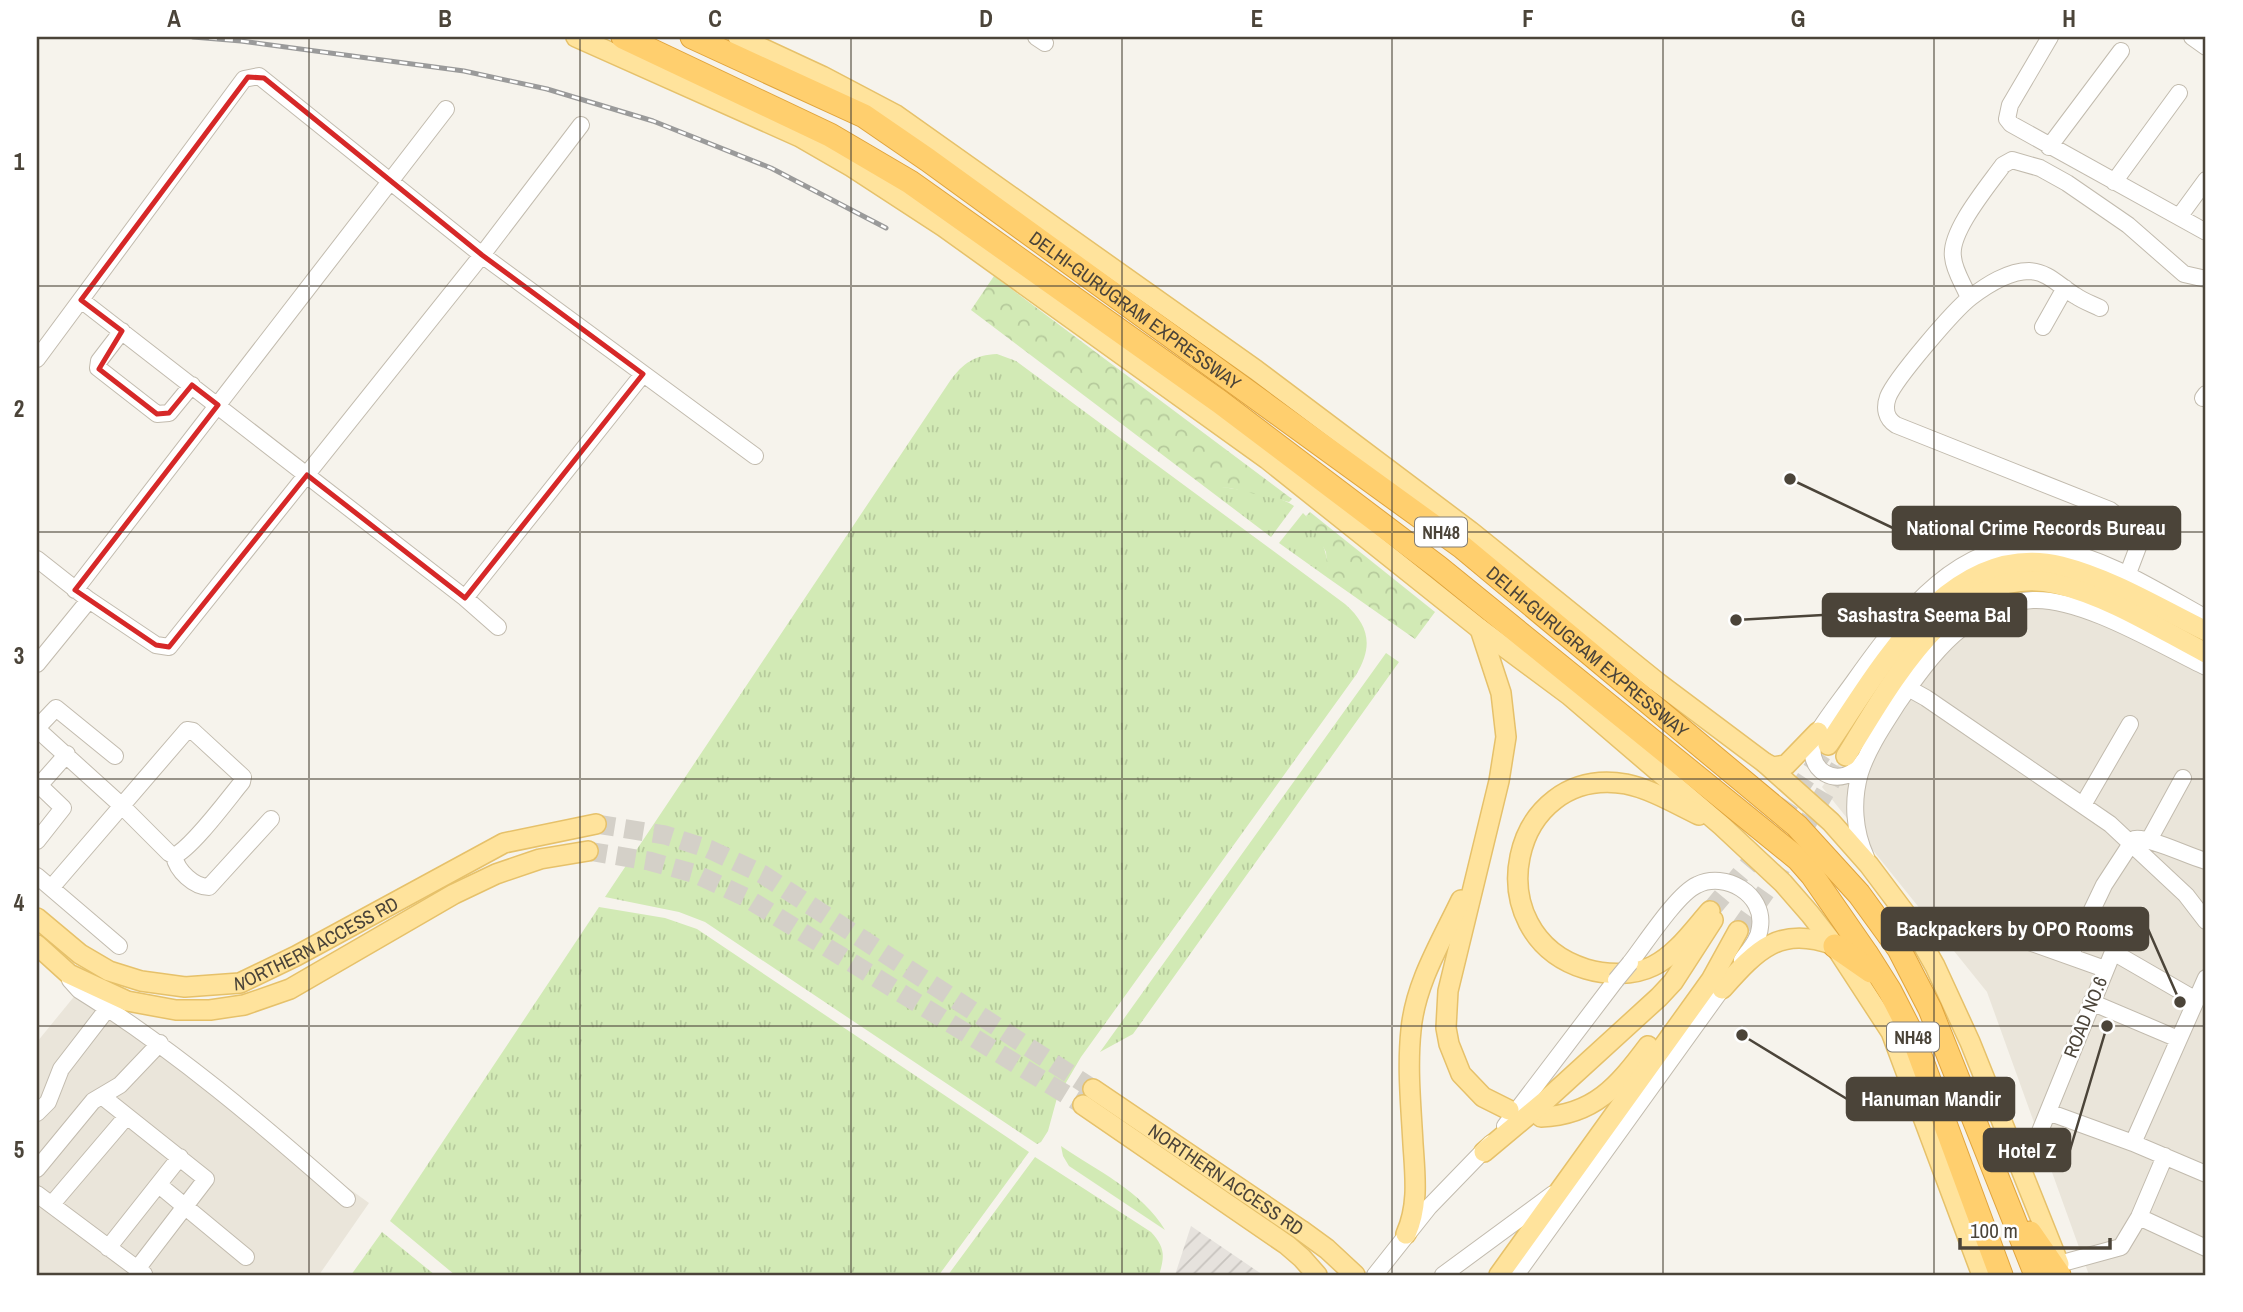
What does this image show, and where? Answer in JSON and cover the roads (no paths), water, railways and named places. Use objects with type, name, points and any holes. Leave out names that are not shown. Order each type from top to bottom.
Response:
[{"type":"highway","name":"DELHI-GURUGRAM EXPRESSWAY","points":[[623,37],[830,135],[910,183],[1220,402],[1438,567],[1798,859],[1812,875],[1882,978]]},
{"type":"highway","name":"DELHI-GURUGRAM EXPRESSWAY","points":[[692,37],[864,116],[928,160],[1462,547],[1797,826],[1859,894],[1899,949],[1930,1009],[2008,1206]]},
{"type":"highway","points":[[1835,946],[1882,978]]},
{"type":"highway","name":"NH48","points":[[1882,978],[1912,1034],[1995,1275]]},
{"type":"highway","points":[[2008,1206],[2060,1272]]},
{"type":"highway","name":"NH48","points":[[2008,1206],[2033,1267]]},
{"type":"main road","points":[[576,37],[800,137],[932,219],[1267,459],[1480,629],[1569,695],[1722,826],[1783,883],[1835,946],[1891,1032],[1995,1275]]},
{"type":"main road","points":[[738,37],[822,76],[896,115],[1245,362],[1470,531],[1657,682],[1765,763],[1831,822],[1869,865],[1905,913],[1935,966],[2023,1173],[2060,1272]]},
{"type":"main road","points":[[1765,763],[1773,766],[1786,765],[1823,738],[1922,615],[1960,585],[1982,573],[2004,566],[2030,563],[2057,565],[2090,575],[2206,631]]},
{"type":"main road","points":[[1846,756],[1887,688],[1919,646],[1951,614],[1972,599],[1998,587],[2029,580],[2076,589],[2206,653]]},
{"type":"main road","points":[[1480,629],[1502,693],[1506,717],[1503,758],[1448,991],[1446,1028],[1454,1058],[1466,1080],[1483,1097],[1509,1110]]},
{"type":"main road","points":[[1484,1152],[1545,1101],[1666,989],[1688,961],[1713,913],[1653,967],[1633,972],[1592,971],[1559,957],[1534,932],[1525,916],[1518,892],[1519,862],[1527,835],[1541,812],[1566,791],[1598,782],[1640,788],[1722,826]]},
{"type":"main road","points":[[1406,1234],[1413,1217],[1416,1197],[1410,1082],[1412,1018],[1425,976],[1470,879],[1490,819]]},
{"type":"main road","name":"NORTHERN ACCESS RD","points":[[37,918],[80,954],[109,971],[141,981],[185,987],[240,983],[296,957],[504,842],[596,824]]},
{"type":"main road","name":"NORTHERN ACCESS RD","points":[[42,949],[69,974],[127,1000],[176,1010],[210,1010],[244,1005],[290,989],[454,894],[496,874],[540,859],[589,851]]},
{"type":"main road","points":[[1499,1275],[1711,980],[1734,936],[1701,973],[1628,1073],[1611,1090],[1578,1111],[1541,1117]]},
{"type":"main road","points":[[42,949],[60,937]]},
{"type":"main road","points":[[1722,989],[1762,950],[1783,940],[1808,937],[1835,946]]},
{"type":"main road","name":"NORTHERN ACCESS RD","points":[[1317,1275],[1287,1245],[1088,1097],[1301,1230],[1355,1275]]},
{"type":"street","points":[[2050,37],[2010,105],[2007,119],[2016,128],[2206,232]]},
{"type":"street","points":[[2192,37],[2206,47]]},
{"type":"street","points":[[2049,146],[2121,51]]},
{"type":"street","points":[[37,359],[231,96],[248,77],[264,78],[482,255],[755,456]]},
{"type":"street","points":[[2114,182],[2179,93]]},
{"type":"street","points":[[75,590],[446,109]]},
{"type":"street","points":[[37,559],[75,590],[156,645],[169,647],[482,255],[581,125]]},
{"type":"street","points":[[1969,298],[1954,264],[1954,242],[2003,165],[2012,160],[2040,169],[2067,183],[2128,225],[2184,274],[2206,279]]},
{"type":"street","points":[[2179,217],[2206,180]]},
{"type":"street","points":[[2100,307],[2084,301],[2042,273],[2024,271],[1996,281],[1969,298],[1892,388],[1886,404],[1888,417],[1896,425],[2110,510],[2138,537],[2138,547],[2127,576]]},
{"type":"street","points":[[2043,327],[2065,288]]},
{"type":"street","points":[[81,300],[465,598],[498,628]]},
{"type":"street","points":[[122,331],[99,362],[99,369],[157,414],[169,413],[192,385]]},
{"type":"street","points":[[465,598],[643,374]]},
{"type":"street","points":[[2206,618],[2127,576],[2086,558],[2053,548],[2018,547],[1978,557],[1934,586],[1902,618],[1880,646],[1812,755],[1818,768],[1827,775],[1839,778],[1854,773],[1908,688],[1940,647],[1983,613],[2018,602],[2047,601],[2085,610],[2206,667]]},
{"type":"street","points":[[37,664],[89,600]]},
{"type":"street","points":[[1908,688],[2110,824],[2186,895],[2206,921]]},
{"type":"street","points":[[115,756],[56,708],[37,728],[174,856],[178,869],[200,886],[209,887],[271,819]]},
{"type":"street","points":[[2083,805],[2130,724]]},
{"type":"street","points":[[51,888],[188,729],[242,775],[242,782],[180,854],[174,856]]},
{"type":"street","points":[[37,841],[63,808],[38,786],[66,754]]},
{"type":"street","points":[[1865,759],[1857,789],[1856,823],[1869,865]]},
{"type":"street","points":[[2149,840],[2183,778]]},
{"type":"street","points":[[2070,956],[2104,886],[2130,843],[2137,838],[2206,861]]},
{"type":"street","points":[[37,876],[119,946]]},
{"type":"street","points":[[1375,1275],[1444,1191],[1484,1152],[1690,888],[1706,881],[1723,880],[1740,887],[1754,902],[1761,920],[1755,941],[1516,1275]]},
{"type":"street","points":[[2018,938],[2105,969]]},
{"type":"street","name":"ROAD NO.6","points":[[2023,1173],[2111,954],[2116,952],[2196,1000]]},
{"type":"street","points":[[69,974],[72,984],[160,1043],[299,1156],[347,1199]]},
{"type":"street","points":[[2133,1143],[2206,978]]},
{"type":"street","points":[[2091,1002],[2178,1040]]},
{"type":"street","points":[[37,1113],[48,1102],[61,1069],[108,1009]]},
{"type":"street","points":[[40,1157],[93,1101],[120,1086],[160,1043]]},
{"type":"street","points":[[37,1194],[141,1272],[206,1179],[103,1097]]},
{"type":"street","points":[[2048,1112],[2133,1143],[2206,1174]]},
{"type":"street","points":[[52,1204],[127,1116]]},
{"type":"street","points":[[2060,1272],[2121,1247],[2139,1217],[2165,1156]]},
{"type":"street","points":[[108,1248],[180,1157]]},
{"type":"street","points":[[1443,1275],[1566,1184]]},
{"type":"street","points":[[159,1185],[246,1257]]},
{"type":"street","points":[[2139,1217],[2206,1248]]},
{"type":"tunnel","points":[[1710,911],[1750,863],[1828,745]]},
{"type":"tunnel","points":[[1738,931],[1774,880],[1846,756]]},
{"type":"tunnel","points":[[596,824],[665,835],[709,849],[762,874],[1093,1089]]},
{"type":"tunnel","points":[[588,851],[649,861],[696,874],[745,897],[1083,1105]]},
{"type":"railway","points":[[193,37],[464,71],[547,89],[653,121],[771,168],[886,228]]},
{"type":"place","name":"National Crime Records Bureau","points":[[1790,479]]},
{"type":"place","name":"Sashastra Seema Bal","points":[[1736,620]]},
{"type":"place","name":"Backpackers by OPO Rooms","points":[[2180,1002]]},
{"type":"place","name":"Hotel Z","points":[[2107,1026]]},
{"type":"place","name":"Hanuman Mandir","points":[[1742,1035]]}]
